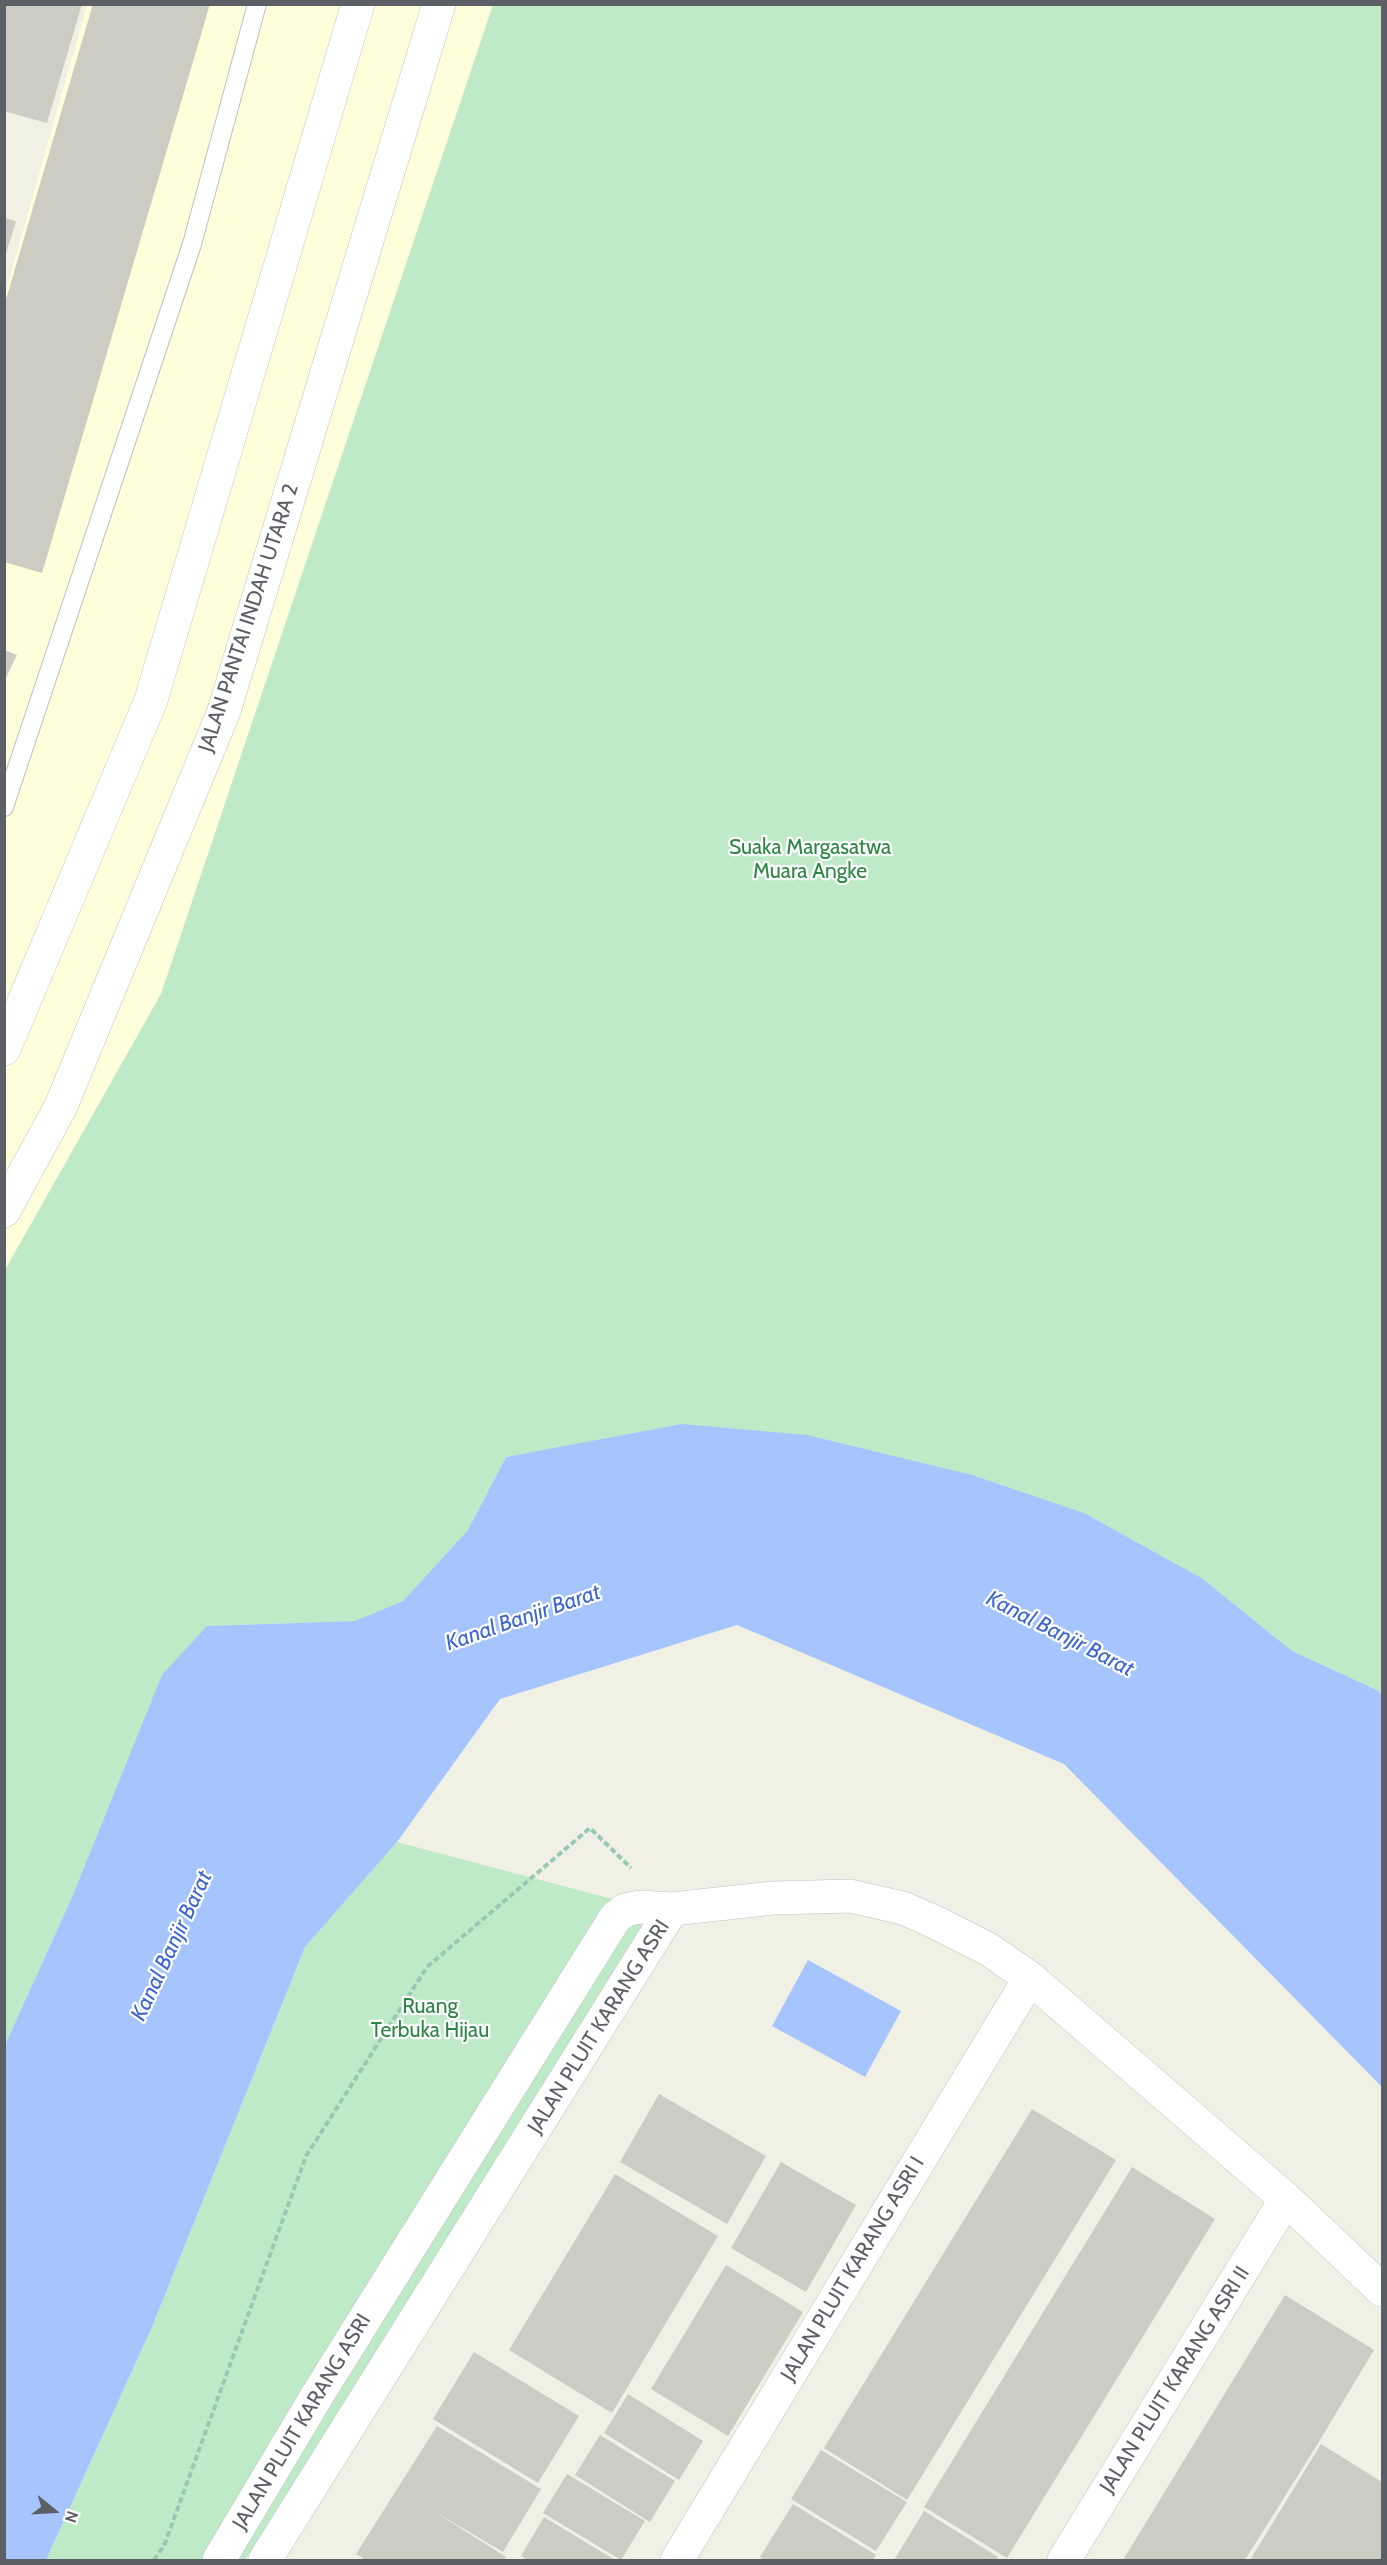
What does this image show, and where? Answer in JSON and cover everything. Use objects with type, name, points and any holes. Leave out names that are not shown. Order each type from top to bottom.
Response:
[{"type":"street","points":[[4,1049],[151,700],[358,4]]},
{"type":"street","name":"JALAN PANTAI INDAH UTARA 2","points":[[4,1211],[61,1106],[224,711],[439,4]]},
{"type":"street","points":[[672,1909],[774,1898],[850,1896],[903,1908],[988,1949],[1029,1978],[1286,2199],[1383,2290]]},
{"type":"street","name":"JALAN PLUIT KARANG ASRI","points":[[219,2560],[318,2394],[615,1918],[625,1910],[640,1907],[672,1909],[265,2560]]},
{"type":"street","name":"JALAN PLUIT KARANG ASRI I","points":[[677,2560],[1029,1978]]},
{"type":"street","points":[[561,2004],[600,2027]]},
{"type":"street","name":"JALAN PLUIT KARANG ASRI II","points":[[1064,2560],[1286,2199]]},
{"type":"lane","points":[[4,807],[192,244],[257,4]]},
{"type":"path","points":[[154,2560],[164,2546],[306,2156],[427,1967],[590,1828],[672,1909]]},
{"type":"shaded area","points":[[87,5],[493,5],[161,994],[5,1270],[5,294]]},
{"type":"green space","name":"Suaka Margasatwa Muara Angke","points":[[493,5],[1382,5],[1382,1695],[1377,1690],[1292,1651],[1203,1579],[558,1448],[506,1457],[468,1530],[403,1601],[355,1621],[207,1626],[73,1895],[5,2045],[5,1270],[161,994]]},
{"type":"green space","name":"Ruang Terbuka Hijau","points":[[397,1842],[669,1914],[245,2560],[46,2560],[152,2327],[305,1947]]},
{"type":"water","name":"Kanal Banjir Barat","points":[[682,1424],[807,1435],[972,1475],[1084,1513],[1203,1579],[1292,1651],[1377,1690],[1382,1695],[1382,2087],[1064,1764],[737,1625],[500,1699],[397,1842],[305,1947],[152,2327],[46,2560],[5,2560],[5,2045],[73,1895],[162,1675],[207,1626],[355,1621],[403,1601],[468,1530],[506,1457]]},
{"type":"water","points":[[808,1960],[901,2011],[865,2077],[772,2026]]},
{"type":"building","points":[[4,4],[82,4],[47,123],[4,111]]},
{"type":"building","points":[[93,4],[210,4],[42,573],[4,562],[4,306]]},
{"type":"building","points":[[4,218],[16,221],[5,257],[4,257]]},
{"type":"building","points":[[4,650],[17,655],[4,682]]},
{"type":"building","points":[[659,2094],[766,2156],[727,2224],[620,2162]]},
{"type":"building","points":[[1032,2109],[1116,2160],[907,2500],[824,2448]]},
{"type":"building","points":[[781,2162],[856,2205],[806,2292],[731,2248]]},
{"type":"building","points":[[1132,2167],[1215,2219],[1007,2558],[924,2507]]},
{"type":"building","points":[[615,2174],[718,2236],[612,2413],[509,2350]]},
{"type":"building","points":[[726,2265],[803,2312],[728,2436],[651,2389]]},
{"type":"building","points":[[1285,2295],[1374,2350],[1317,2445],[1245,2560],[1123,2560]]},
{"type":"building","points":[[474,2352],[579,2416],[538,2483],[433,2419]]},
{"type":"building","points":[[628,2394],[703,2441],[679,2480],[604,2433]]},
{"type":"building","points":[[437,2426],[541,2489],[503,2552],[432,2510],[506,2557],[504,2560],[361,2560],[363,2558],[356,2554]]},
{"type":"building","points":[[600,2435],[675,2481],[650,2522],[575,2475]]},
{"type":"building","points":[[1321,2444],[1382,2482],[1382,2560],[1250,2560]]},
{"type":"building","points":[[821,2450],[907,2502],[876,2551],[791,2499]]},
{"type":"building","points":[[567,2474],[645,2521],[621,2560],[543,2513]]},
{"type":"building","points":[[793,2504],[876,2555],[873,2560],[765,2560],[760,2557]]},
{"type":"building","points":[[924,2511],[998,2557],[996,2560],[894,2560]]},
{"type":"building","points":[[544,2517],[615,2560],[528,2560],[521,2556]]}]
